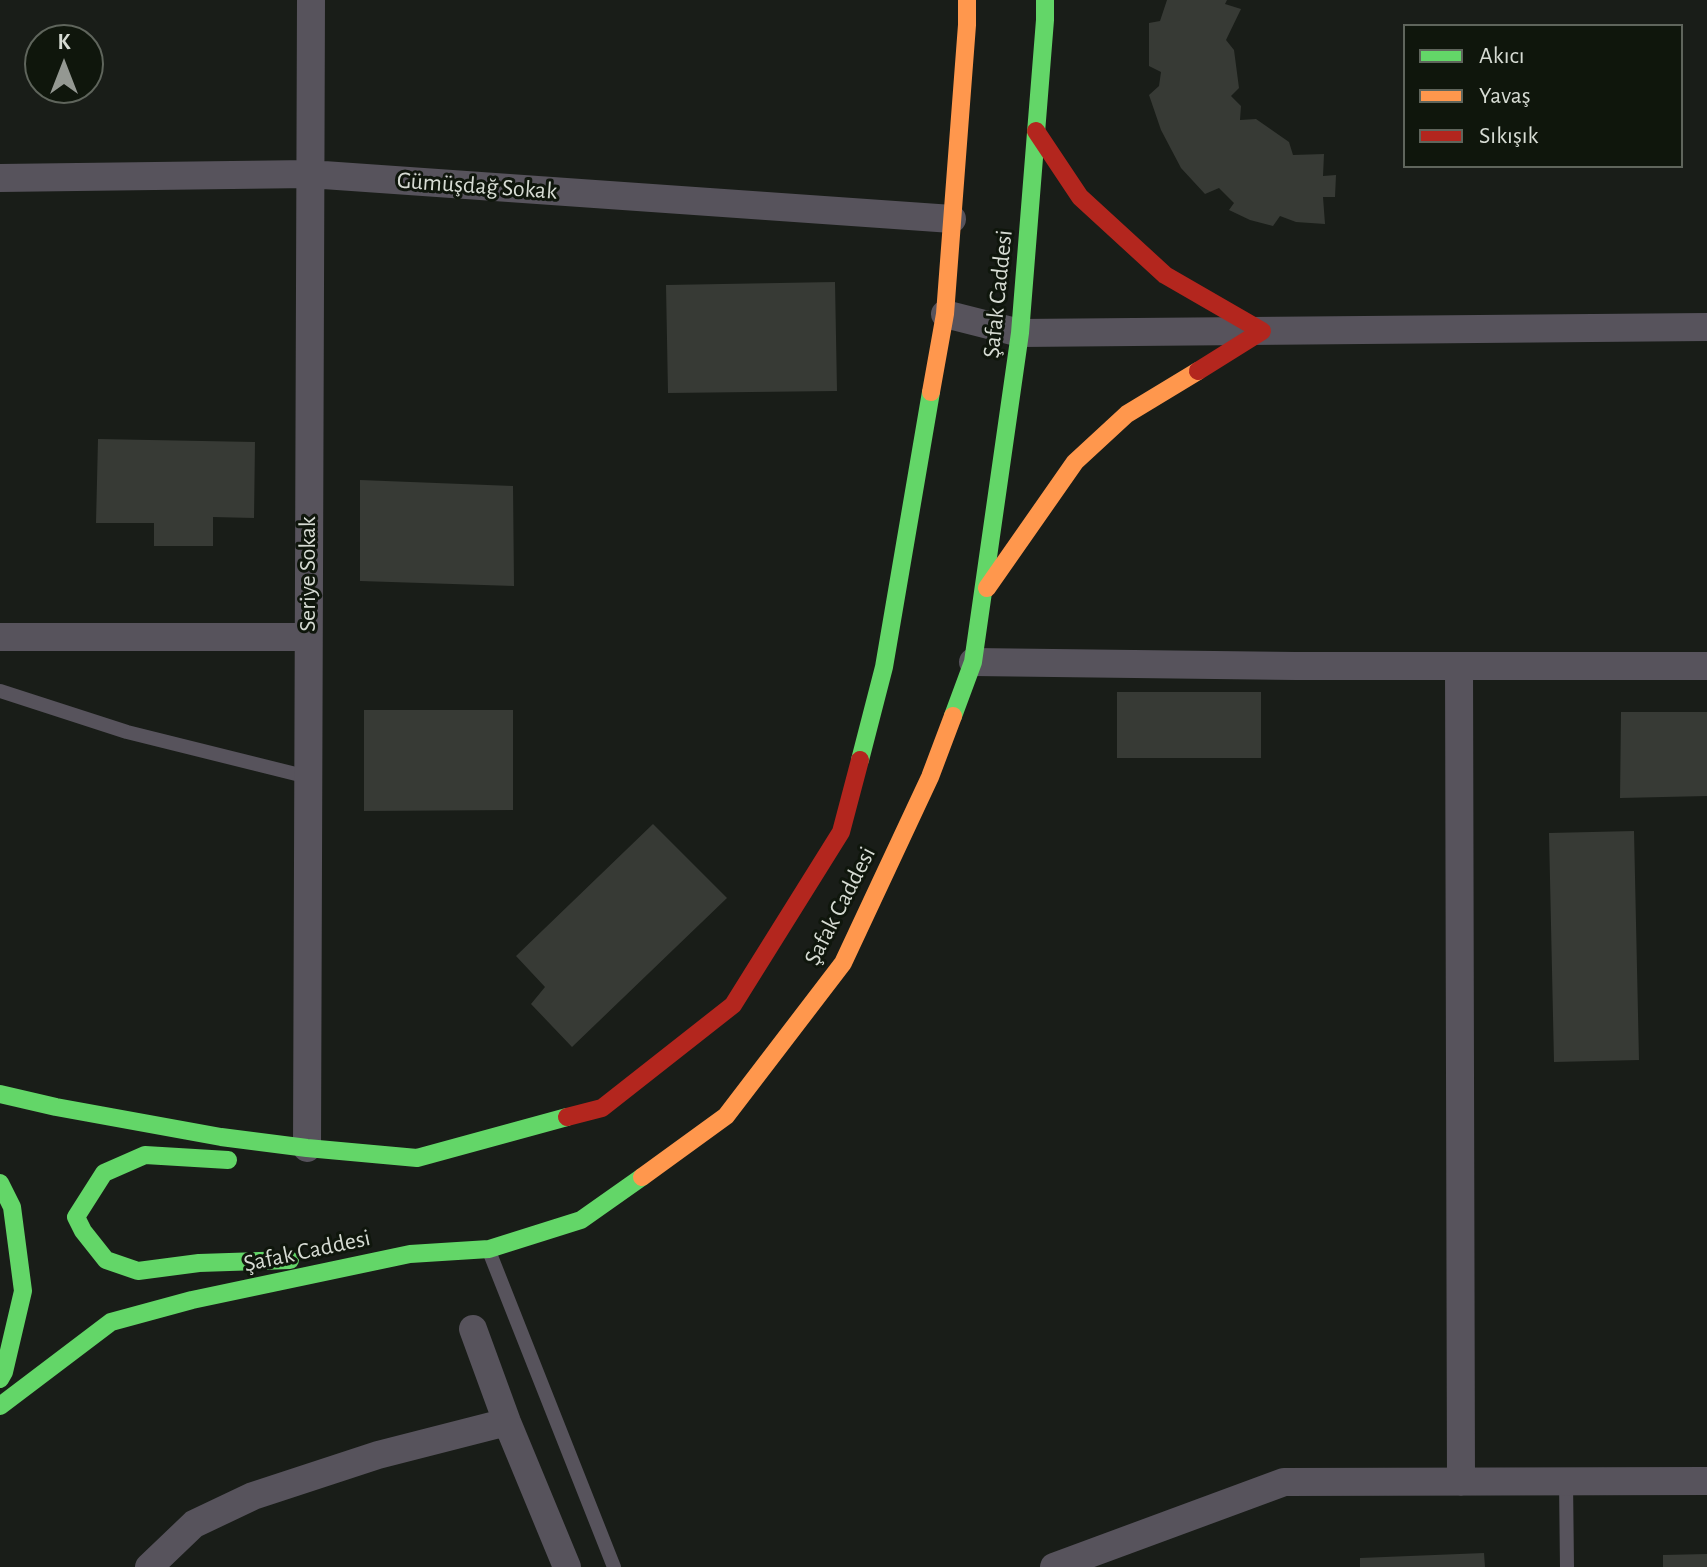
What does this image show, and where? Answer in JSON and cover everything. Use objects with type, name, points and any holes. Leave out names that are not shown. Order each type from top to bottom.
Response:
[{"type":"main road","name":"Şafak Caddesi","points":[[0,1094],[221,1137],[417,1158],[602,1108],[733,1005],[841,832],[884,667],[945,314],[967,0]]},
{"type":"main road","name":"Şafak Caddesi","points":[[0,1406],[111,1322],[192,1300],[410,1254],[489,1249],[581,1220],[726,1116],[843,963],[930,777],[973,662],[1020,333],[1045,0]]},
{"type":"main road","points":[[982,594],[1075,462],[1127,414],[1262,331],[1165,275],[1080,197],[1036,131]]},
{"type":"main road","points":[[307,1148],[225,1160],[145,1155],[104,1173],[76,1217],[106,1260],[138,1271],[199,1263],[394,1258]]},
{"type":"main road","points":[[0,1183],[12,1207],[23,1291],[0,1379]]},
{"type":"street","name":"Seriye Sokak","points":[[307,1148],[311,0]]},
{"type":"street","name":"Gümüşdağ Sokak","points":[[0,178],[309,174],[952,219]]},
{"type":"street","points":[[945,314],[1020,333],[1707,327]]},
{"type":"street","points":[[0,637],[308,637]]},
{"type":"street","points":[[973,662],[1707,666]]},
{"type":"street","points":[[1459,666],[1461,1482]]},
{"type":"street","points":[[473,1329],[507,1422],[567,1567]]},
{"type":"street","points":[[149,1567],[194,1524],[253,1496],[378,1455],[507,1422]]},
{"type":"street","points":[[1054,1567],[1284,1482],[1707,1481]]},
{"type":"lane","points":[[0,691],[127,732],[308,777]]},
{"type":"lane","points":[[489,1249],[614,1567]]},
{"type":"lane","points":[[1566,1481],[1567,1567]]},
{"type":"building","points":[[1167,0],[1227,0],[1225,4],[1241,9],[1226,40],[1234,50],[1239,88],[1231,96],[1241,106],[1240,120],[1256,119],[1289,142],[1293,155],[1324,154],[1323,176],[1336,175],[1335,197],[1323,197],[1325,224],[1296,222],[1280,216],[1273,226],[1250,220],[1229,210],[1234,203],[1219,188],[1205,194],[1181,168],[1161,130],[1149,95],[1159,86],[1161,72],[1149,66],[1149,23],[1160,21]]},
{"type":"building","points":[[835,282],[837,391],[668,393],[666,285]]},
{"type":"building","points":[[98,439],[255,442],[254,518],[213,517],[213,546],[154,546],[154,523],[96,523]]},
{"type":"building","points":[[360,480],[513,486],[514,586],[360,581]]},
{"type":"building","points":[[1117,692],[1261,692],[1261,758],[1117,758]]},
{"type":"building","points":[[364,710],[513,710],[513,810],[364,811]]},
{"type":"building","points":[[1621,712],[1707,712],[1707,796],[1620,798]]},
{"type":"building","points":[[653,824],[727,898],[572,1047],[531,1004],[545,987],[516,956]]},
{"type":"building","points":[[1634,831],[1639,1060],[1554,1062],[1549,833]]},
{"type":"building","points":[[1484,1553],[1485,1567],[1360,1567],[1360,1558]]},
{"type":"building","points":[[1707,1554],[1707,1567],[1663,1567],[1663,1555]]},
{"type":"traffic: fast","points":[[953,716],[973,662],[1020,333],[1045,0]]},
{"type":"traffic: fast","points":[[860,760],[884,667],[931,392]]},
{"type":"traffic: fast","points":[[0,1094],[221,1137],[417,1158],[567,1117]]},
{"type":"traffic: fast","points":[[228,1160],[145,1155],[104,1173],[76,1217],[106,1260],[138,1271],[199,1263],[290,1260]]},
{"type":"traffic: fast","points":[[0,1406],[111,1322],[192,1300],[410,1254],[489,1249],[581,1220],[642,1177]]},
{"type":"traffic: fast","points":[[0,1183],[12,1207],[23,1291],[0,1379]]},
{"type":"traffic: slow","points":[[931,392],[945,314],[967,0]]},
{"type":"traffic: slow","points":[[987,588],[1075,462],[1127,414],[1198,371]]},
{"type":"traffic: slow","points":[[642,1177],[726,1116],[843,963],[930,777],[953,716]]},
{"type":"traffic: jam","points":[[1036,131],[1080,197],[1165,275],[1262,331],[1198,371]]},
{"type":"traffic: jam","points":[[567,1117],[602,1108],[733,1005],[841,832],[860,760]]}]
